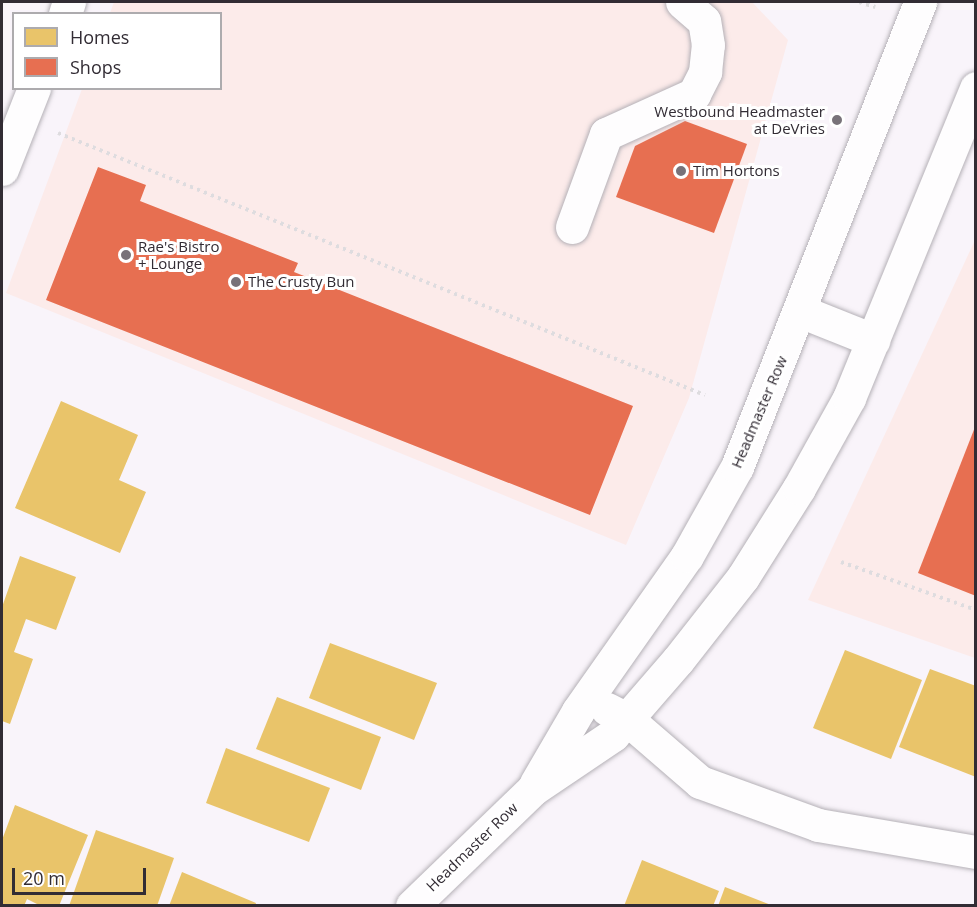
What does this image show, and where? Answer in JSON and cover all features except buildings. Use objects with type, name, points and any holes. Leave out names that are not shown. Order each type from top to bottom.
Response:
[{"type":"street","points":[[572,227],[606,134],[694,94],[705,72],[708,45],[704,21],[682,2]]},
{"type":"street","name":"Headmaster Row","points":[[532,789],[587,699],[687,556],[737,467],[920,2]]},
{"type":"street","name":"Headmaster Row","points":[[412,906],[532,789],[613,735],[743,577],[799,488],[849,398],[975,88]]},
{"type":"street","points":[[2,169],[33,90]]},
{"type":"street","points":[[800,311],[873,340]]},
{"type":"street","points":[[587,699],[627,719],[700,782],[818,825],[975,852]]},
{"type":"path","points":[[22,119],[705,395]]},
{"type":"path","points":[[841,562],[975,610]]},
{"type":"shaded area","points":[[114,2],[752,2],[788,40],[689,398],[626,545],[6,293],[82,90],[222,90],[222,12],[110,12]]},
{"type":"shaded area","points":[[975,240],[975,658],[808,600]]},
{"type":"place","name":"Westbound Headmaster at DeVries","points":[[837,120]]},
{"type":"place","name":"Tim Hortons","points":[[681,171]]},
{"type":"place","name":"Rae's Bistro + Lounge","points":[[126,255]]},
{"type":"place","name":"The Crusty Bun","points":[[236,282]]}]
